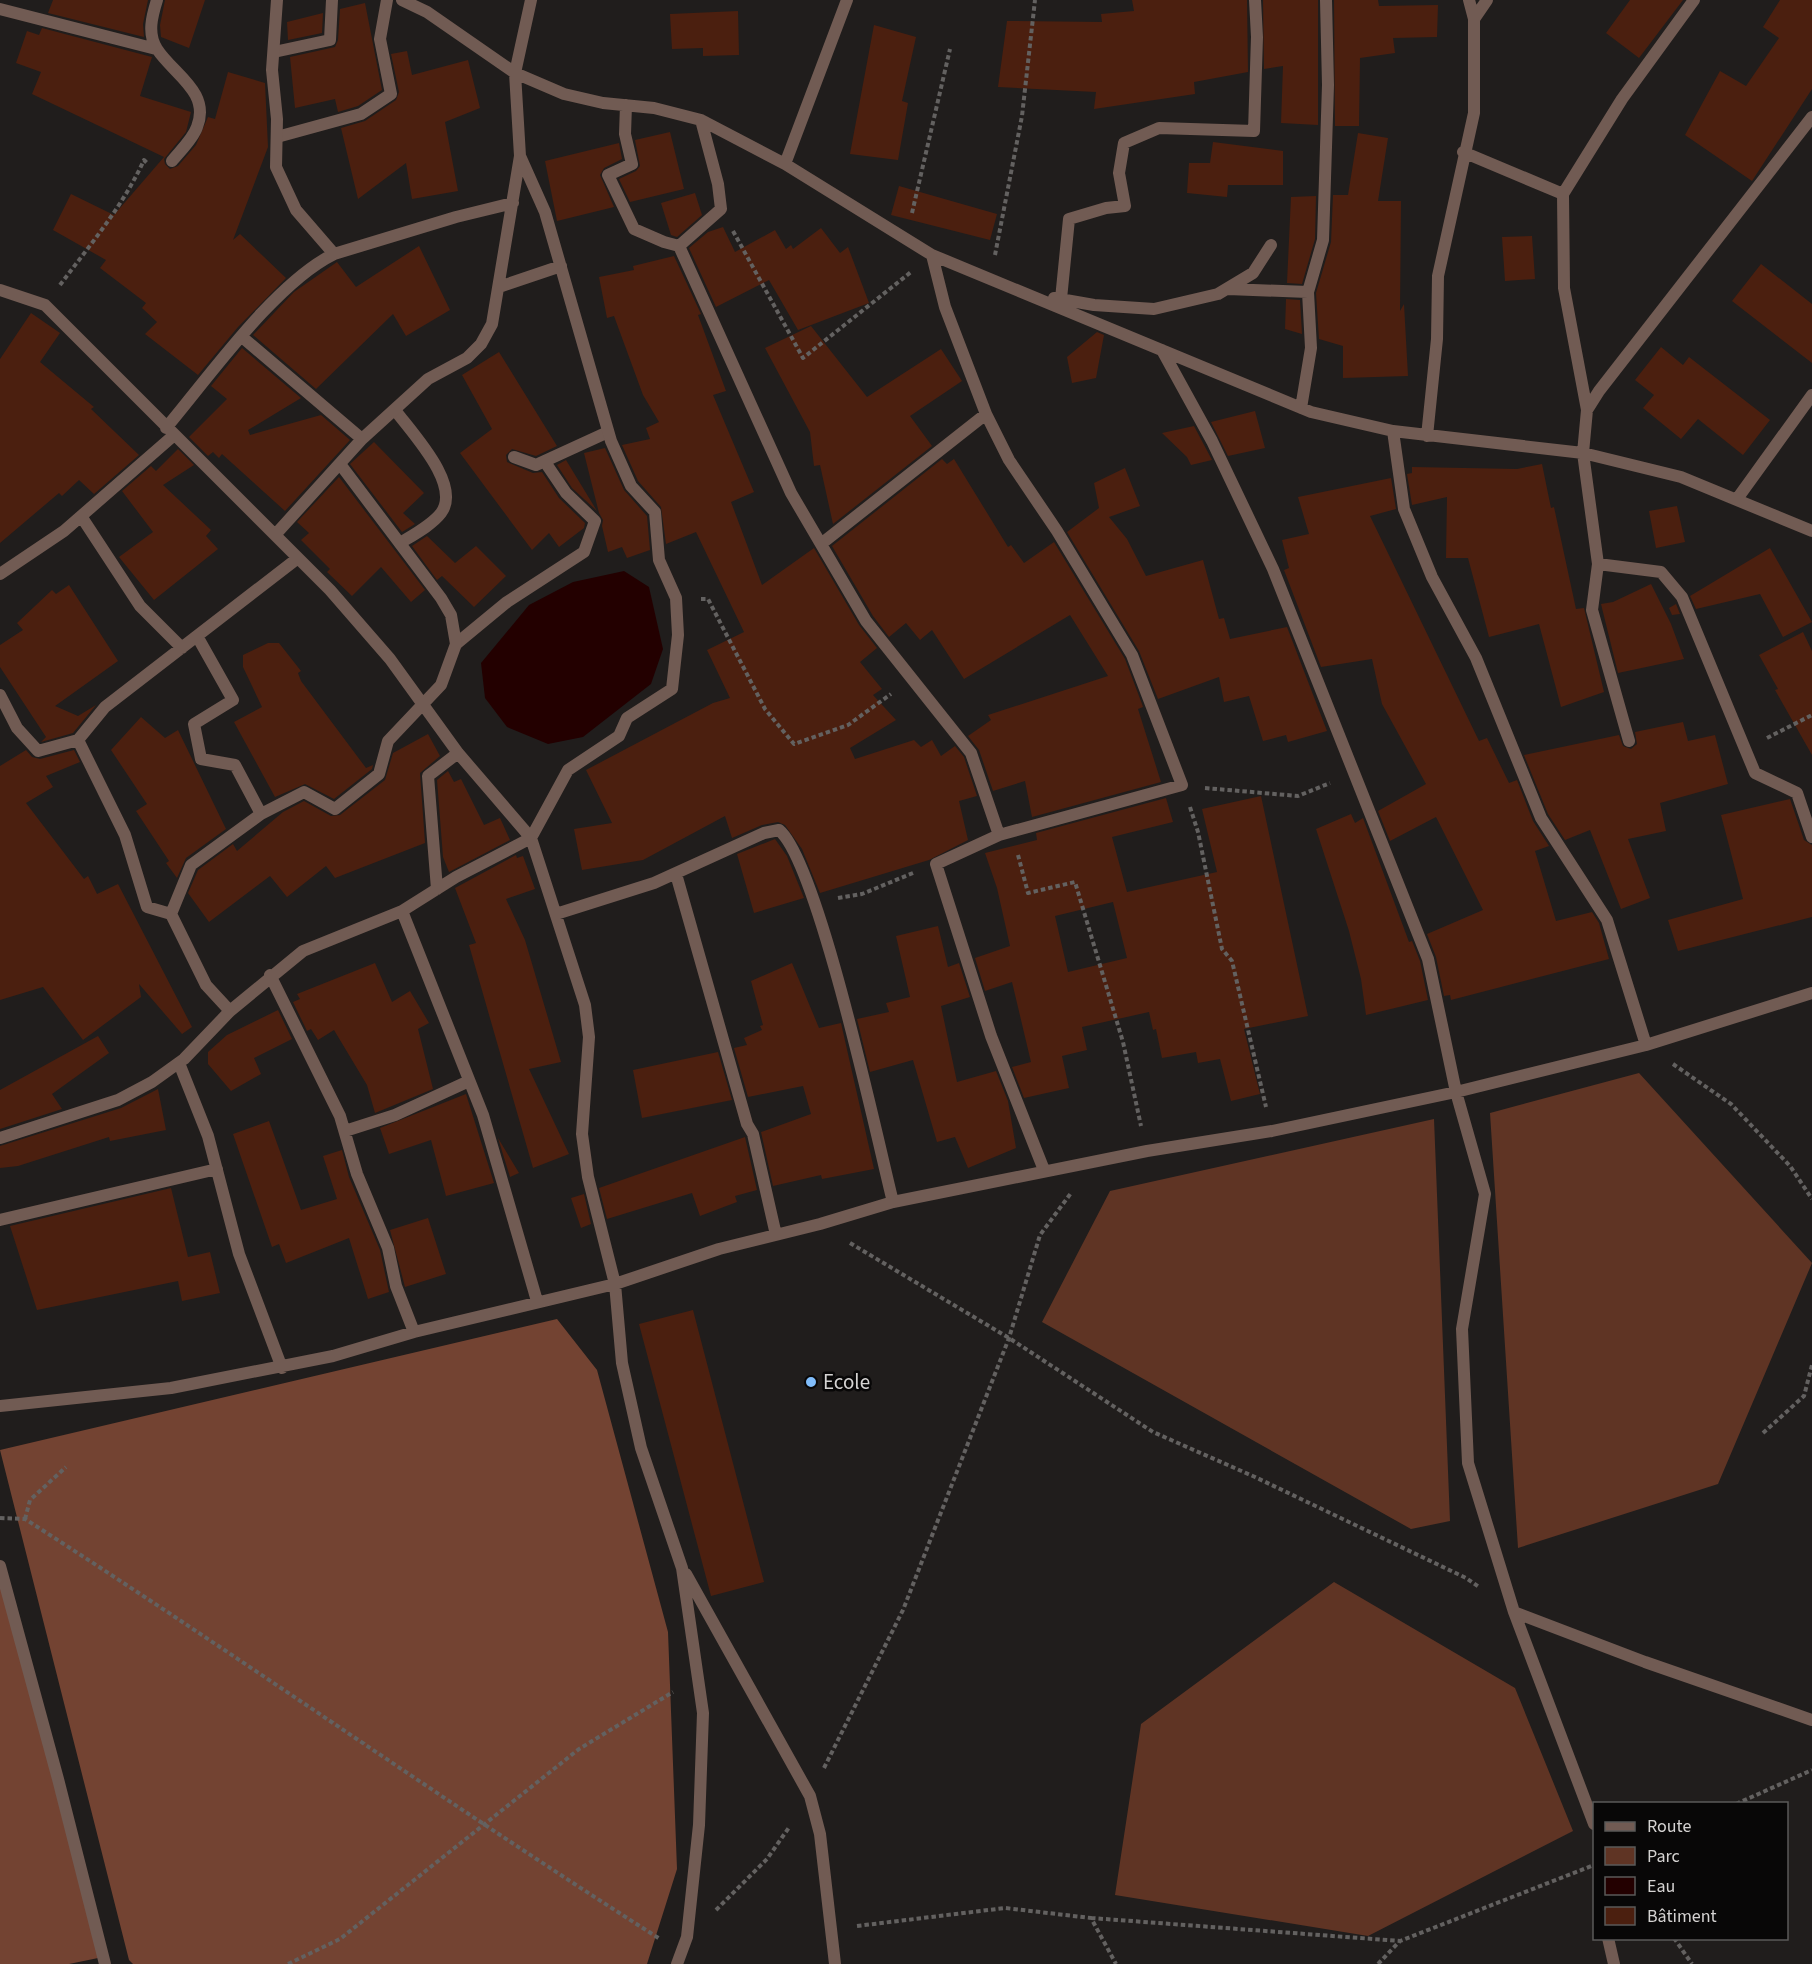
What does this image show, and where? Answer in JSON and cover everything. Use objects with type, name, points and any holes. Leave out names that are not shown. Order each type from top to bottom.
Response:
[{"type":"street","points":[[156,49],[151,19],[157,0]]},
{"type":"street","points":[[277,0],[272,70],[277,137],[276,167],[296,210],[334,254]]},
{"type":"street","points":[[274,52],[330,40],[332,0]]},
{"type":"street","points":[[277,137],[361,114],[391,94],[380,39],[387,0]]},
{"type":"street","points":[[402,0],[427,6],[516,72],[564,94],[654,108],[701,120],[785,164],[932,255],[1301,408],[1393,431],[1583,453],[1681,477],[1812,531]]},
{"type":"street","points":[[275,535],[362,439],[428,380],[467,358],[481,345],[492,324],[520,156],[516,72],[531,0]]},
{"type":"street","points":[[785,164],[847,0]]},
{"type":"street","points":[[1061,299],[1069,219],[1106,208],[1125,206],[1119,173],[1124,143],[1159,128],[1254,131],[1257,37],[1255,0]]},
{"type":"street","points":[[1301,408],[1311,348],[1308,292],[1323,240],[1328,85],[1326,0]]},
{"type":"street","points":[[1428,436],[1437,339],[1438,276],[1463,152],[1474,113],[1474,19],[1469,0]]},
{"type":"street","points":[[1474,19],[1487,0]]},
{"type":"street","points":[[1629,741],[1592,610],[1598,564],[1583,453],[1587,410],[1564,288],[1563,194],[1623,99],[1694,0]]},
{"type":"street","points":[[0,9],[156,49],[183,76],[199,101],[200,116],[197,129],[172,161]]},
{"type":"street","points":[[626,105],[625,134],[632,164],[608,175],[634,229],[679,246]]},
{"type":"street","points":[[1587,410],[1599,391],[1812,117]]},
{"type":"street","points":[[679,246],[721,209],[718,184],[701,120]]},
{"type":"street","points":[[1463,152],[1563,194]]},
{"type":"street","points":[[0,1138],[118,1100],[152,1082],[178,1063],[270,975],[303,951],[402,911],[437,889],[531,838],[568,770],[619,736],[627,718],[672,689],[678,635],[676,598],[659,560],[655,512],[630,486],[608,432],[545,212],[520,156]]},
{"type":"street","points":[[0,574],[64,531],[169,432],[267,307],[317,262],[334,254],[456,217],[513,203]]},
{"type":"street","points":[[1021,292],[1094,305],[1154,309],[1218,294],[1254,273],[1271,245]]},
{"type":"street","points":[[679,246],[791,493],[866,621],[913,677],[971,753],[999,835]]},
{"type":"street","points":[[932,255],[945,307],[986,414],[1009,460],[1057,531],[1132,655],[1182,786],[999,835],[936,864],[991,1036],[1044,1170]]},
{"type":"street","points":[[499,286],[561,266]]},
{"type":"street","points":[[1227,289],[1308,292]]},
{"type":"street","points":[[0,290],[45,305],[169,432],[330,590],[390,659],[458,753],[531,838],[585,1005],[590,1037],[582,1134],[588,1177],[615,1284],[622,1363],[641,1448],[682,1568],[810,1796],[820,1834],[835,1964]]},
{"type":"street","points":[[242,337],[323,403],[362,439]]},
{"type":"street","points":[[1161,350],[1212,441],[1273,569],[1428,959],[1456,1092],[1485,1194],[1462,1329],[1468,1463],[1514,1612],[1593,1821]]},
{"type":"street","points":[[1737,499],[1812,395]]},
{"type":"street","points":[[395,410],[443,477],[448,501],[440,514],[400,543]]},
{"type":"street","points":[[821,544],[986,414]]},
{"type":"street","points":[[1393,431],[1404,509],[1432,578],[1476,658],[1540,818],[1607,920],[1646,1045]]},
{"type":"street","points":[[514,457],[536,465],[608,432]]},
{"type":"street","points":[[171,914],[191,865],[261,814],[304,792],[335,809],[379,774],[388,741],[424,706],[441,685],[456,645],[507,602],[584,552],[594,521],[566,493],[544,462]]},
{"type":"street","points":[[340,464],[451,615],[456,645]]},
{"type":"street","points":[[81,516],[140,606],[182,648]]},
{"type":"street","points":[[0,695],[16,728],[38,750],[78,740],[105,707],[298,558]]},
{"type":"street","points":[[1598,564],[1661,572],[1682,597],[1755,773],[1797,793],[1812,837]]},
{"type":"street","points":[[197,636],[233,700],[194,724],[201,759],[235,765],[261,814]]},
{"type":"street","points":[[78,740],[125,835],[147,907],[171,914],[206,985],[230,1011]]},
{"type":"street","points":[[437,889],[428,776],[458,753]]},
{"type":"street","points":[[556,914],[676,874],[764,833],[779,830],[788,838],[814,903],[849,1025],[893,1202]]},
{"type":"street","points":[[676,874],[747,1124],[753,1134],[776,1235]]},
{"type":"street","points":[[402,911],[483,1115],[537,1301]]},
{"type":"street","points":[[270,975],[340,1116],[357,1174],[388,1248],[396,1286],[414,1332]]},
{"type":"street","points":[[0,1406],[171,1388],[282,1368],[333,1356],[414,1332],[615,1284],[719,1249],[820,1224],[893,1202],[1044,1170],[1272,1131],[1456,1092],[1646,1045],[1812,993]]},
{"type":"street","points":[[178,1063],[208,1136],[239,1254],[282,1368]]},
{"type":"street","points":[[345,1131],[395,1115],[469,1081]]},
{"type":"street","points":[[0,1220],[217,1169]]},
{"type":"street","points":[[0,1566],[105,1964]]},
{"type":"street","points":[[679,1958],[687,1937],[699,1814],[703,1713],[682,1568]]},
{"type":"street","points":[[1514,1612],[1645,1662],[1812,1720]]},
{"type":"street","points":[[1608,1940],[1614,1964]]},
{"type":"path","points":[[990,279],[1022,116],[1035,0]]},
{"type":"path","points":[[905,240],[950,49]]},
{"type":"path","points":[[45,305],[134,182],[144,160],[162,175],[172,161]]},
{"type":"path","points":[[721,209],[803,358],[932,255]]},
{"type":"path","points":[[676,598],[708,599],[765,709],[794,744],[848,725],[913,677]]},
{"type":"path","points":[[1745,749],[1812,715]]},
{"type":"path","points":[[1272,1131],[1232,961],[1222,949],[1198,832],[1182,786],[1298,796],[1353,773]]},
{"type":"path","points":[[999,835],[1013,839],[1028,893],[1075,882],[1123,1042],[1147,1151]]},
{"type":"path","points":[[814,903],[862,894],[936,864]]},
{"type":"path","points":[[1646,1045],[1731,1104],[1790,1166],[1812,1199]]},
{"type":"path","points":[[687,1937],[767,1859],[810,1796],[903,1610],[1009,1338],[1040,1235],[1074,1189]]},
{"type":"path","points":[[820,1224],[1009,1338],[1153,1432],[1255,1477],[1466,1578],[1514,1612]]},
{"type":"path","points":[[1763,1433],[1804,1396],[1812,1365]]},
{"type":"path","points":[[25,1519],[30,1500],[66,1467]]},
{"type":"path","points":[[0,1518],[25,1519],[178,1617],[486,1824],[679,1958]]},
{"type":"path","points":[[288,1964],[340,1939],[579,1749],[698,1677]]},
{"type":"path","points":[[1738,1802],[1812,1770]]},
{"type":"path","points":[[1378,1964],[1400,1941],[1593,1865]]},
{"type":"path","points":[[831,1930],[1005,1908],[1091,1918],[1400,1941]]},
{"type":"path","points":[[1091,1918],[1116,1964]]},
{"type":"path","points":[[1675,1940],[1692,1964]]},
{"type":"green space","points":[[1639,1073],[1812,1263],[1718,1484],[1518,1548],[1490,1113]]},
{"type":"green space","points":[[1434,1119],[1450,1521],[1411,1529],[1042,1322],[1110,1191]]},
{"type":"green space","points":[[1334,1582],[1515,1688],[1573,1831],[1368,1936],[1115,1895],[1141,1724]]},
{"type":"shaded area","points":[[557,1319],[597,1370],[668,1632],[677,1869],[647,1964],[133,1964],[129,1960],[0,1450]]},
{"type":"shaded area","points":[[0,1574],[103,1957],[69,1964],[0,1964]]},
{"type":"water","points":[[624,571],[649,587],[663,649],[651,684],[583,737],[548,744],[507,727],[485,698],[481,663],[529,605],[573,582]]},
{"type":"building","points":[[53,0],[148,0],[143,24],[144,37],[48,13]]},
{"type":"building","points":[[165,0],[205,0],[189,48],[161,37],[160,25]]},
{"type":"building","points":[[1132,0],[1247,0],[1248,72],[1194,82],[1195,94],[1094,109],[1096,92],[998,87],[1007,21],[1102,22],[1101,14],[1134,11]]},
{"type":"building","points":[[1263,0],[1318,0],[1318,125],[1281,123],[1283,66],[1264,69]]},
{"type":"building","points":[[1334,0],[1378,0],[1379,6],[1438,5],[1437,37],[1393,38],[1395,53],[1360,58],[1359,126],[1335,126]]},
{"type":"building","points":[[1630,0],[1683,0],[1639,58],[1606,33]]},
{"type":"building","points":[[1780,0],[1812,0],[1812,89],[1752,181],[1685,135],[1720,71],[1746,86],[1779,38],[1763,27]]},
{"type":"building","points":[[365,3],[382,90],[358,106],[338,112],[335,99],[295,108],[290,57],[335,47],[338,40],[340,9]]},
{"type":"building","points":[[738,11],[739,55],[703,56],[703,48],[672,49],[670,14]]},
{"type":"building","points":[[323,13],[322,33],[288,40],[287,22]]},
{"type":"building","points":[[874,25],[916,37],[902,101],[908,103],[898,160],[850,154]]},
{"type":"building","points":[[42,28],[152,57],[140,96],[191,112],[186,132],[164,159],[170,169],[178,166],[196,145],[208,117],[215,119],[228,72],[265,83],[268,147],[233,240],[240,234],[286,278],[238,327],[198,375],[145,334],[157,322],[142,308],[146,303],[100,268],[106,260],[53,230],[71,194],[114,215],[164,157],[32,94],[41,72],[16,63],[27,31],[39,35]]},
{"type":"building","points":[[407,51],[412,75],[468,60],[480,108],[445,122],[458,191],[412,199],[406,163],[358,199],[341,128],[365,121],[396,100],[399,92],[391,54]]},
{"type":"building","points":[[670,132],[684,189],[630,202],[619,179],[636,171],[640,166],[635,140]]},
{"type":"building","points":[[1358,133],[1388,138],[1378,201],[1401,201],[1400,311],[1404,304],[1408,376],[1343,378],[1343,346],[1319,339],[1316,293],[1331,242],[1333,195],[1348,195]]},
{"type":"building","points":[[1213,142],[1283,151],[1283,185],[1228,185],[1227,197],[1187,193],[1189,163],[1210,163]]},
{"type":"building","points":[[619,143],[622,159],[604,168],[600,175],[614,207],[557,221],[545,161]]},
{"type":"building","points":[[899,186],[997,214],[990,240],[891,215]]},
{"type":"building","points":[[695,193],[702,215],[677,237],[671,235],[661,203]]},
{"type":"building","points":[[1316,196],[1315,239],[1302,284],[1287,283],[1291,197]]},
{"type":"building","points":[[723,227],[735,252],[775,230],[786,249],[791,245],[793,249],[821,228],[840,253],[848,247],[869,303],[798,330],[769,280],[716,307],[689,248],[708,232]]},
{"type":"building","points":[[1532,236],[1535,279],[1505,281],[1502,237]]},
{"type":"building","points":[[419,246],[450,310],[406,336],[393,314],[316,389],[253,335],[294,292],[337,262],[356,287]]},
{"type":"building","points":[[674,256],[701,314],[698,315],[726,391],[713,395],[754,492],[731,502],[762,585],[814,548],[859,625],[877,648],[860,662],[882,689],[873,695],[896,720],[850,748],[855,759],[914,740],[921,747],[932,740],[941,756],[955,746],[964,757],[977,796],[959,801],[968,840],[929,860],[820,893],[802,849],[785,825],[778,822],[762,825],[732,838],[725,816],[643,860],[582,870],[574,829],[612,823],[586,770],[713,703],[730,698],[707,650],[744,632],[696,532],[666,544],[661,507],[638,481],[622,445],[650,439],[646,428],[659,422],[643,395],[614,316],[607,318],[599,277],[634,270],[633,266]]},
{"type":"building","points":[[1761,264],[1812,304],[1812,363],[1732,301]]},
{"type":"building","points":[[1286,299],[1300,300],[1302,334],[1285,329]]},
{"type":"building","points":[[31,313],[60,333],[40,362],[94,407],[91,409],[139,455],[94,494],[79,480],[62,496],[59,493],[0,543],[0,359]]},
{"type":"building","points":[[811,326],[867,397],[941,349],[962,381],[910,416],[932,446],[833,524],[820,465],[814,466],[810,432],[765,348]]},
{"type":"building","points":[[1097,332],[1104,335],[1096,378],[1072,383],[1067,357]]},
{"type":"building","points":[[1661,347],[1683,365],[1689,357],[1770,420],[1743,455],[1698,419],[1681,439],[1643,408],[1654,395],[1635,380]]},
{"type":"building","points":[[242,348],[301,398],[248,430],[250,435],[321,415],[350,440],[285,511],[222,454],[219,458],[213,452],[208,456],[189,437],[227,399],[211,386]]},
{"type":"building","points":[[499,352],[557,446],[536,456],[512,449],[506,455],[507,462],[533,473],[542,472],[559,498],[585,523],[584,528],[559,547],[549,533],[532,550],[460,453],[492,429],[462,375]]},
{"type":"building","points":[[1255,411],[1265,448],[1228,456],[1211,422]]},
{"type":"building","points":[[1194,426],[1212,460],[1191,465],[1187,457],[1162,433]]},
{"type":"building","points":[[374,442],[424,493],[403,513],[415,524],[402,532],[350,464]]},
{"type":"building","points":[[605,448],[624,490],[647,516],[650,550],[627,558],[622,547],[608,552],[602,526],[603,520],[599,513],[584,453]]},
{"type":"building","points":[[178,449],[194,465],[163,485],[211,530],[206,536],[218,549],[154,600],[119,557],[153,532],[122,491],[151,466],[156,471]]},
{"type":"building","points":[[942,459],[947,464],[954,459],[1008,547],[1011,545],[1024,563],[1054,542],[1125,659],[1143,707],[1138,709],[1161,782],[1032,817],[1025,781],[993,791],[979,750],[968,736],[991,720],[988,715],[1108,676],[1070,615],[964,679],[932,630],[920,640],[906,623],[889,637],[873,616],[832,546]]},
{"type":"building","points":[[566,460],[597,511],[572,488],[557,465]]},
{"type":"building","points":[[1542,464],[1551,508],[1554,507],[1576,609],[1584,608],[1604,692],[1561,707],[1539,624],[1489,637],[1468,558],[1446,558],[1447,497],[1412,505],[1407,474],[1412,473],[1412,467],[1517,469]]},
{"type":"building","points":[[1125,468],[1140,506],[1109,517],[1127,539],[1146,576],[1203,560],[1219,619],[1224,618],[1230,639],[1287,627],[1327,731],[1288,742],[1286,735],[1263,741],[1249,696],[1224,702],[1219,677],[1158,699],[1139,651],[1067,532],[1099,508],[1094,483]]},
{"type":"building","points":[[339,477],[425,590],[411,602],[381,567],[352,596],[327,572],[330,569],[301,540],[309,533],[297,522]]},
{"type":"building","points":[[1391,478],[1396,509],[1370,516],[1479,741],[1487,738],[1509,783],[1517,780],[1533,821],[1549,846],[1535,851],[1556,921],[1592,912],[1599,923],[1609,959],[1451,1000],[1450,995],[1444,996],[1436,957],[1427,934],[1483,910],[1436,817],[1390,841],[1378,811],[1426,784],[1382,704],[1372,659],[1321,667],[1284,570],[1289,568],[1282,540],[1309,534],[1298,497]]},
{"type":"building","points":[[1677,506],[1685,542],[1656,548],[1649,511]]},
{"type":"building","points":[[427,536],[455,563],[476,546],[506,576],[474,607],[442,576],[437,580],[412,546]]},
{"type":"building","points":[[1770,548],[1812,622],[1783,637],[1760,594],[1696,609],[1690,596]]},
{"type":"building","points":[[1651,584],[1671,624],[1684,659],[1618,673],[1601,604],[1613,602]]},
{"type":"building","points":[[69,585],[118,661],[55,706],[78,716],[96,705],[73,733],[41,742],[46,737],[0,667],[0,645],[23,630],[17,623],[52,590],[56,594]]},
{"type":"building","points":[[1676,604],[1680,614],[1672,615],[1669,608]]},
{"type":"building","points":[[1803,632],[1812,651],[1812,755],[1775,690],[1778,689],[1759,655]]},
{"type":"building","points":[[268,643],[279,643],[301,671],[298,673],[301,681],[366,768],[373,765],[372,769],[334,799],[305,784],[275,797],[234,722],[262,707],[243,667],[243,655]]},
{"type":"building","points":[[141,717],[165,738],[178,730],[226,829],[186,858],[177,878],[166,863],[169,861],[136,811],[147,804],[111,750]]},
{"type":"building","points":[[1683,722],[1688,741],[1715,735],[1728,784],[1660,803],[1666,831],[1628,839],[1650,898],[1621,909],[1590,830],[1565,840],[1548,814],[1524,755],[1619,735],[1623,746],[1631,749],[1637,744],[1635,732]]},
{"type":"building","points":[[428,734],[440,756],[420,773],[425,843],[335,878],[326,866],[287,897],[270,876],[209,922],[188,893],[198,870],[233,844],[237,851],[283,812],[304,801],[331,816],[340,815],[385,780],[393,753]]},
{"type":"building","points":[[26,750],[32,757],[40,759],[74,750],[80,762],[46,776],[53,787],[26,803],[84,879],[88,876],[97,894],[118,884],[192,1027],[182,1034],[139,984],[141,997],[83,1040],[43,987],[0,1000],[0,766]]},
{"type":"building","points":[[448,771],[454,782],[461,779],[484,825],[500,818],[510,840],[449,872],[443,857],[437,780]]},
{"type":"building","points":[[1261,796],[1308,1016],[1244,1029],[1260,1094],[1231,1101],[1220,1059],[1198,1063],[1196,1052],[1162,1058],[1156,1029],[1153,1030],[1149,1012],[1082,1027],[1087,1050],[1062,1056],[1069,1088],[1024,1098],[1012,1067],[1031,1062],[1012,982],[985,991],[975,958],[1010,946],[997,888],[985,853],[1037,840],[1036,833],[1166,798],[1173,822],[1112,837],[1127,892],[1217,872],[1202,809]],"holes":[[[1113,902],[1127,958],[1068,972],[1055,916]]]},
{"type":"building","points":[[1790,799],[1804,840],[1812,845],[1812,917],[1678,951],[1668,920],[1743,899],[1721,815]]},
{"type":"building","points":[[1351,814],[1355,823],[1363,818],[1409,942],[1412,941],[1420,961],[1428,1000],[1366,1015],[1361,979],[1349,931],[1316,829]]},
{"type":"building","points":[[775,839],[787,856],[804,898],[754,913],[737,854]]},
{"type":"building","points":[[516,855],[517,858],[523,856],[535,889],[506,899],[525,940],[561,1062],[529,1069],[569,1154],[533,1168],[469,945],[476,943],[455,888]]},
{"type":"building","points":[[938,926],[948,967],[959,963],[970,997],[941,1006],[957,1082],[996,1071],[1008,1101],[1016,1148],[968,1168],[955,1137],[937,1142],[913,1060],[870,1072],[857,1019],[889,1012],[886,1003],[910,997],[896,936]]},
{"type":"building","points":[[375,963],[392,1002],[410,991],[429,1023],[418,1029],[433,1089],[375,1113],[367,1085],[334,1030],[318,1040],[311,1029],[307,1031],[293,1002],[300,999],[297,994]]},
{"type":"building","points":[[792,963],[819,1028],[841,1023],[874,1169],[822,1179],[821,1175],[773,1186],[761,1132],[811,1114],[803,1086],[748,1097],[734,1048],[747,1045],[744,1038],[762,1030],[760,1026],[763,1025],[751,981]]},
{"type":"building","points":[[278,1010],[292,1039],[254,1058],[261,1074],[231,1091],[208,1064],[208,1052],[227,1035]]},
{"type":"building","points":[[98,1036],[109,1053],[52,1094],[62,1109],[0,1129],[0,1090]]},
{"type":"building","points":[[718,1052],[732,1100],[642,1118],[633,1070]]},
{"type":"building","points":[[158,1089],[166,1130],[110,1141],[109,1137],[18,1166],[0,1168],[0,1146],[121,1108]]},
{"type":"building","points":[[466,1094],[494,1183],[446,1196],[431,1140],[389,1154],[380,1128]]},
{"type":"building","points":[[269,1121],[301,1210],[337,1199],[323,1156],[342,1150],[349,1177],[380,1250],[389,1292],[368,1299],[349,1238],[286,1263],[279,1244],[272,1247],[233,1134]]},
{"type":"building","points":[[745,1137],[757,1190],[735,1196],[737,1202],[700,1216],[692,1193],[607,1219],[599,1188]]},
{"type":"building","points":[[498,1138],[519,1173],[510,1177]]},
{"type":"building","points":[[171,1188],[188,1257],[210,1252],[220,1293],[182,1301],[178,1281],[37,1310],[10,1226]]},
{"type":"building","points":[[584,1194],[591,1224],[581,1228],[571,1198]]},
{"type":"building","points":[[428,1218],[446,1274],[405,1287],[390,1230]]},
{"type":"building","points":[[693,1310],[764,1582],[711,1596],[639,1324]]},
{"type":"place","name":"Ecole","points":[[811,1382]]}]
